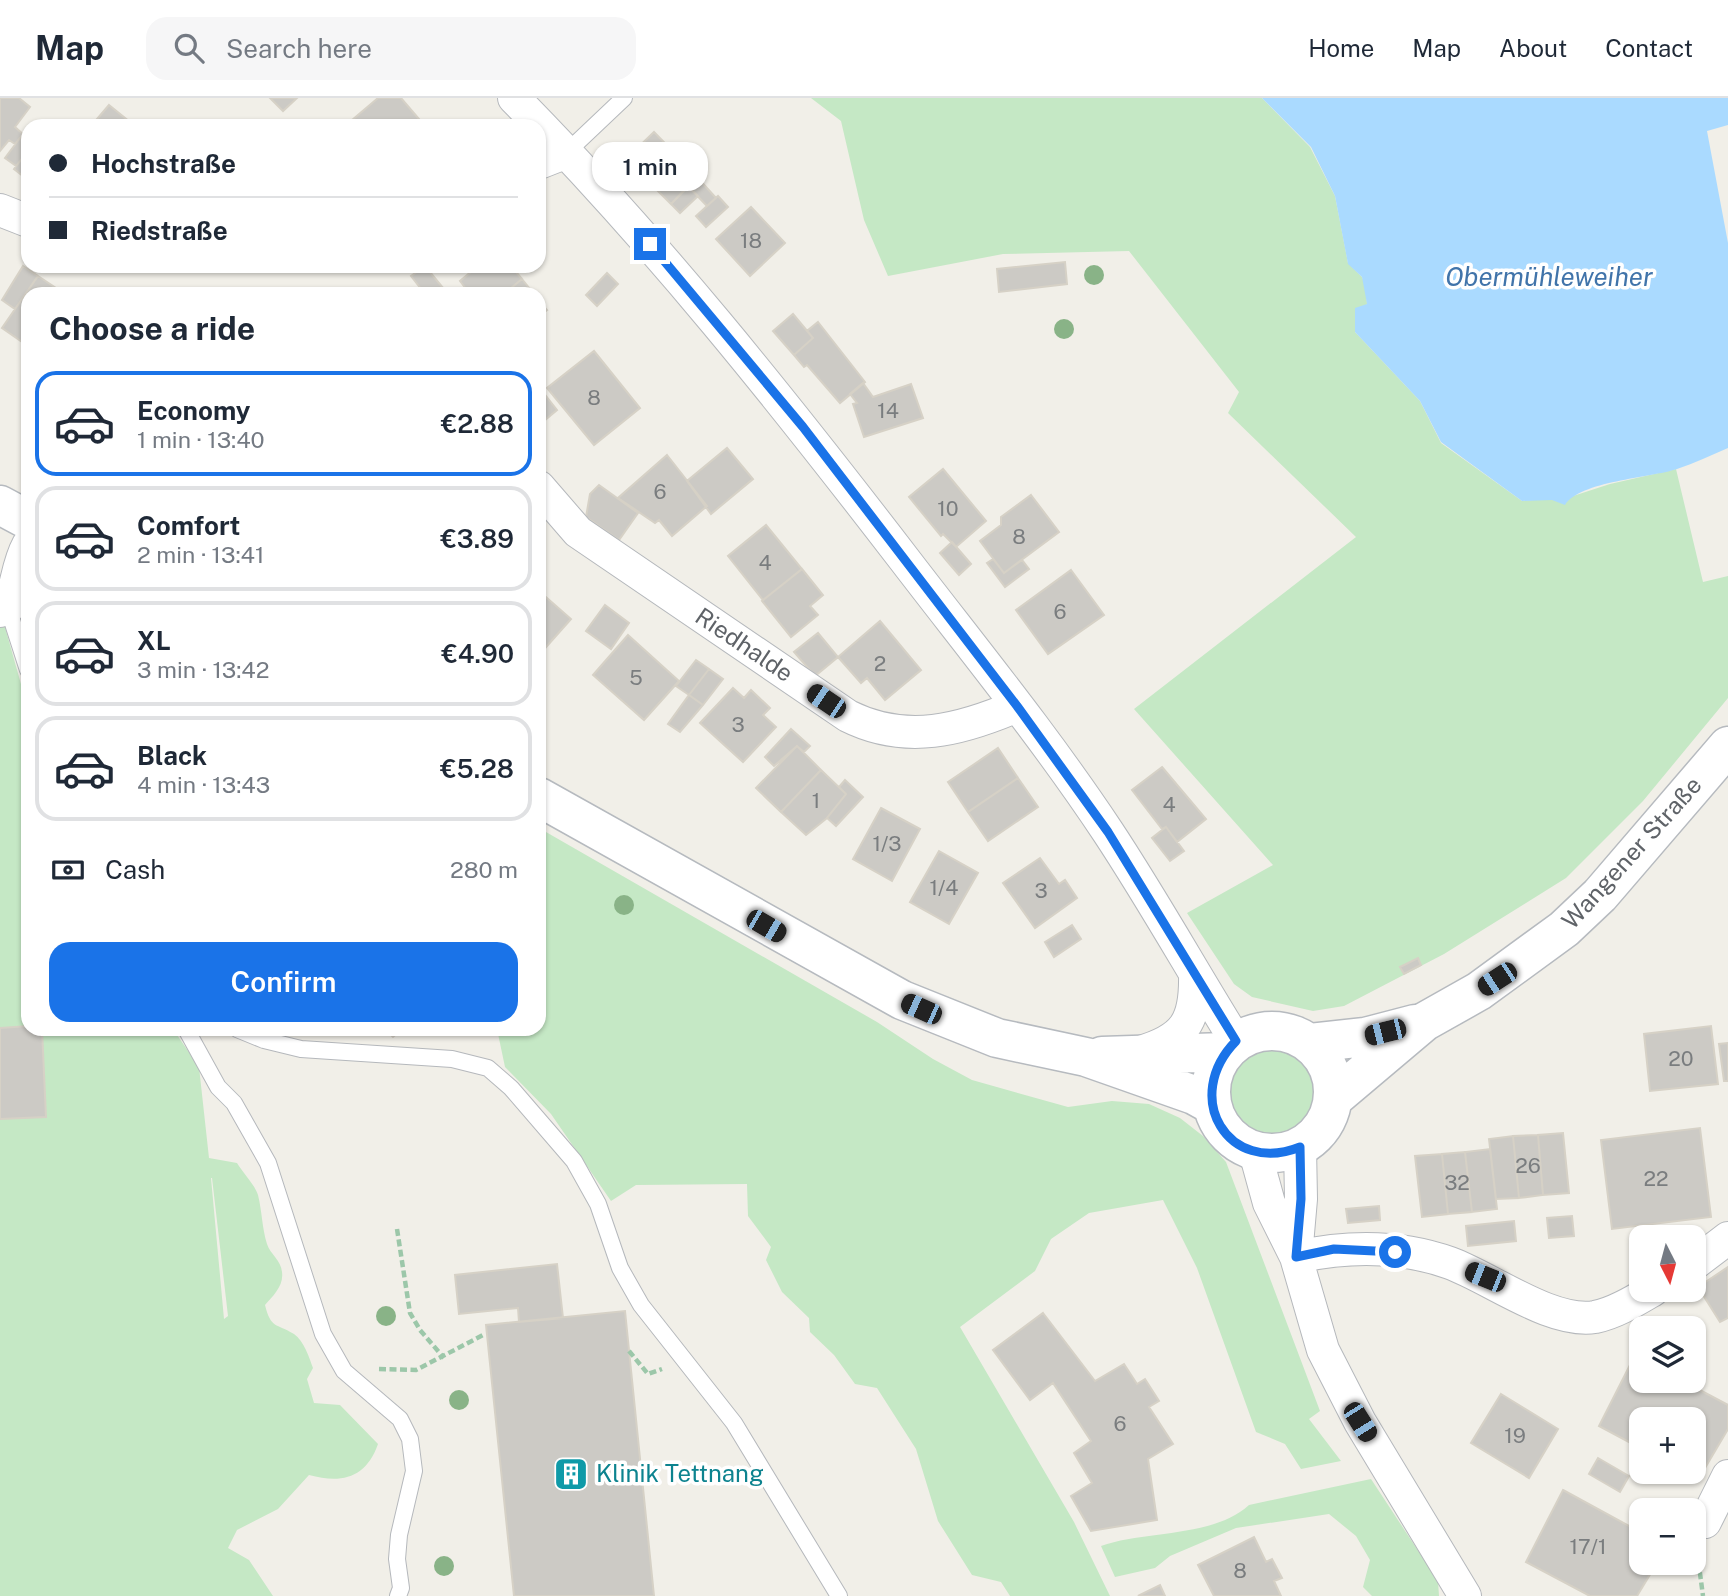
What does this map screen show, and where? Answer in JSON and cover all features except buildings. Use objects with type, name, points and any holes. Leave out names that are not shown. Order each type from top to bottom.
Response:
[{"type":"main road","points":[[0,505],[21,516]]},
{"type":"main road","name":"Wangener Straße","points":[[1334,1098],[1424,1022],[1479,991],[1564,929],[1600,895],[1728,746]]},
{"type":"main road","points":[[546,801],[902,1000],[997,1038],[1086,1057],[1194,1095],[1212,1105]]},
{"type":"main road","name":"Wangener Straße","points":[[1310,1044],[1365,1037],[1424,1022]]},
{"type":"main road","points":[[1086,1057],[1230,1047],[1265,1031],[1281,1031],[1310,1044],[1329,1069],[1334,1098],[1324,1126],[1300,1147],[1274,1153],[1255,1152],[1234,1140],[1224,1130],[1212,1105],[1212,1076],[1230,1047]]},
{"type":"street","points":[[514,98],[528,119]]},
{"type":"street","points":[[553,157],[683,281],[803,427],[1017,706],[1108,832],[1195,975],[1230,1047]]},
{"type":"street","points":[[0,210],[21,218]]},
{"type":"street","name":"Riedhalde","points":[[546,496],[578,531],[848,716],[869,726],[888,732],[914,732],[962,726],[1017,706]]},
{"type":"street","points":[[4,610],[17,588],[21,557]]},
{"type":"street","points":[[1134,1054],[1162,1046],[1180,1033],[1194,1009],[1195,975]]},
{"type":"street","points":[[1296,1257],[1301,1199],[1300,1147]]},
{"type":"street","points":[[1255,1152],[1269,1203],[1296,1257],[1323,1350],[1360,1422],[1465,1596]]},
{"type":"street","points":[[1706,1255],[1728,1238]]},
{"type":"street","points":[[1296,1257],[1334,1249],[1414,1254],[1447,1262],[1485,1277],[1558,1313],[1591,1317],[1629,1300]]},
{"type":"street","points":[[1706,1520],[1728,1476]]},
{"type":"lane","points":[[553,157],[624,98]]},
{"type":"lane","points":[[4,610],[21,652]]},
{"type":"lane","points":[[190,1036],[218,1087],[234,1103],[268,1163],[323,1334],[344,1371],[400,1419],[410,1439],[414,1471],[399,1535],[397,1559],[401,1588],[398,1596]]},
{"type":"lane","points":[[254,1036],[302,1049],[452,1059],[488,1068],[511,1088],[574,1161],[598,1204],[620,1268],[641,1305],[734,1423],[839,1596]]},
{"type":"path","points":[[397,1229],[410,1313],[420,1330],[444,1358]]},
{"type":"path","points":[[370,1364],[380,1369],[416,1370],[444,1358],[485,1334]]},
{"type":"path","points":[[629,1351],[648,1374],[656,1373],[680,1356]]},
{"type":"path","points":[[1706,1526],[1709,1537],[1706,1543]]},
{"type":"path","points":[[1700,1575],[1703,1596]]},
{"type":"green space","points":[[811,98],[1262,98],[1310,147],[1335,196],[1348,263],[1362,277],[1366,287],[1367,304],[1355,332],[1420,401],[1441,443],[1522,501],[1570,497],[1610,484],[1676,469],[1703,582],[1728,576],[1728,698],[1643,801],[1566,878],[1444,954],[1344,1006],[1313,1011],[1252,997],[1234,984],[1187,913],[1273,865],[1134,709],[1356,537],[1228,413],[1239,392],[1129,251],[1003,254],[888,276],[864,220],[841,121]]},
{"type":"green space","points":[[0,620],[3,620],[21,684],[21,1036],[178,1036],[199,1067],[209,1158],[237,1163],[258,1195],[267,1244],[282,1272],[280,1286],[265,1305],[270,1318],[272,1322],[298,1337],[306,1350],[313,1368],[307,1379],[314,1403],[340,1405],[378,1444],[360,1471],[351,1476],[332,1479],[309,1475],[278,1509],[237,1530],[228,1548],[249,1560],[273,1596],[0,1596]],"holes":[[[211,1178],[228,1316],[224,1319]]]},
{"type":"green space","points":[[546,832],[877,1022],[933,1059],[972,1080],[1068,1107],[1112,1101],[1149,1104],[1180,1118],[1203,1136],[1226,1162],[1320,1411],[1309,1419],[1341,1461],[1301,1469],[1285,1444],[1256,1432],[1197,1268],[1163,1200],[1089,1213],[1051,1239],[1035,1271],[960,1327],[1074,1522],[1110,1596],[1010,1596],[1001,1582],[972,1575],[938,1521],[916,1449],[877,1388],[855,1384],[834,1355],[810,1332],[809,1318],[782,1292],[766,1260],[771,1247],[748,1216],[747,1184],[636,1185],[611,1201],[551,1114],[505,1067],[498,1036],[546,1036]]},
{"type":"green space","points":[[1273,1047],[1290,1051],[1305,1060],[1314,1075],[1318,1092],[1314,1109],[1305,1124],[1290,1133],[1273,1137],[1256,1133],[1241,1124],[1232,1109],[1228,1092],[1232,1075],[1241,1060],[1256,1051]]},
{"type":"green space","points":[[1371,1479],[1438,1581],[1439,1596],[1372,1596],[1363,1587],[1370,1560],[1356,1536],[1329,1514],[1236,1528],[1170,1556],[1155,1568],[1115,1577],[1101,1546],[1198,1528],[1234,1516],[1249,1505]]},
{"type":"water","name":"Obermühleweiher","points":[[1262,98],[1728,98],[1728,125],[1707,131],[1728,243],[1728,448],[1677,469],[1600,485],[1573,497],[1565,505],[1552,500],[1522,501],[1441,442],[1420,401],[1355,332],[1355,308],[1367,304],[1362,277],[1348,264],[1335,196],[1311,147]]},
{"type":"place","name":"Klinik Tettnang","points":[[571,1474]]},
{"type":"route","points":[[650,244],[803,427],[1017,706],[1108,832],[1236,1041],[1225,1052],[1212,1076],[1210,1090],[1216,1118],[1234,1140],[1255,1152],[1274,1153],[1300,1147],[1301,1199],[1296,1257],[1334,1249],[1395,1252]]}]
